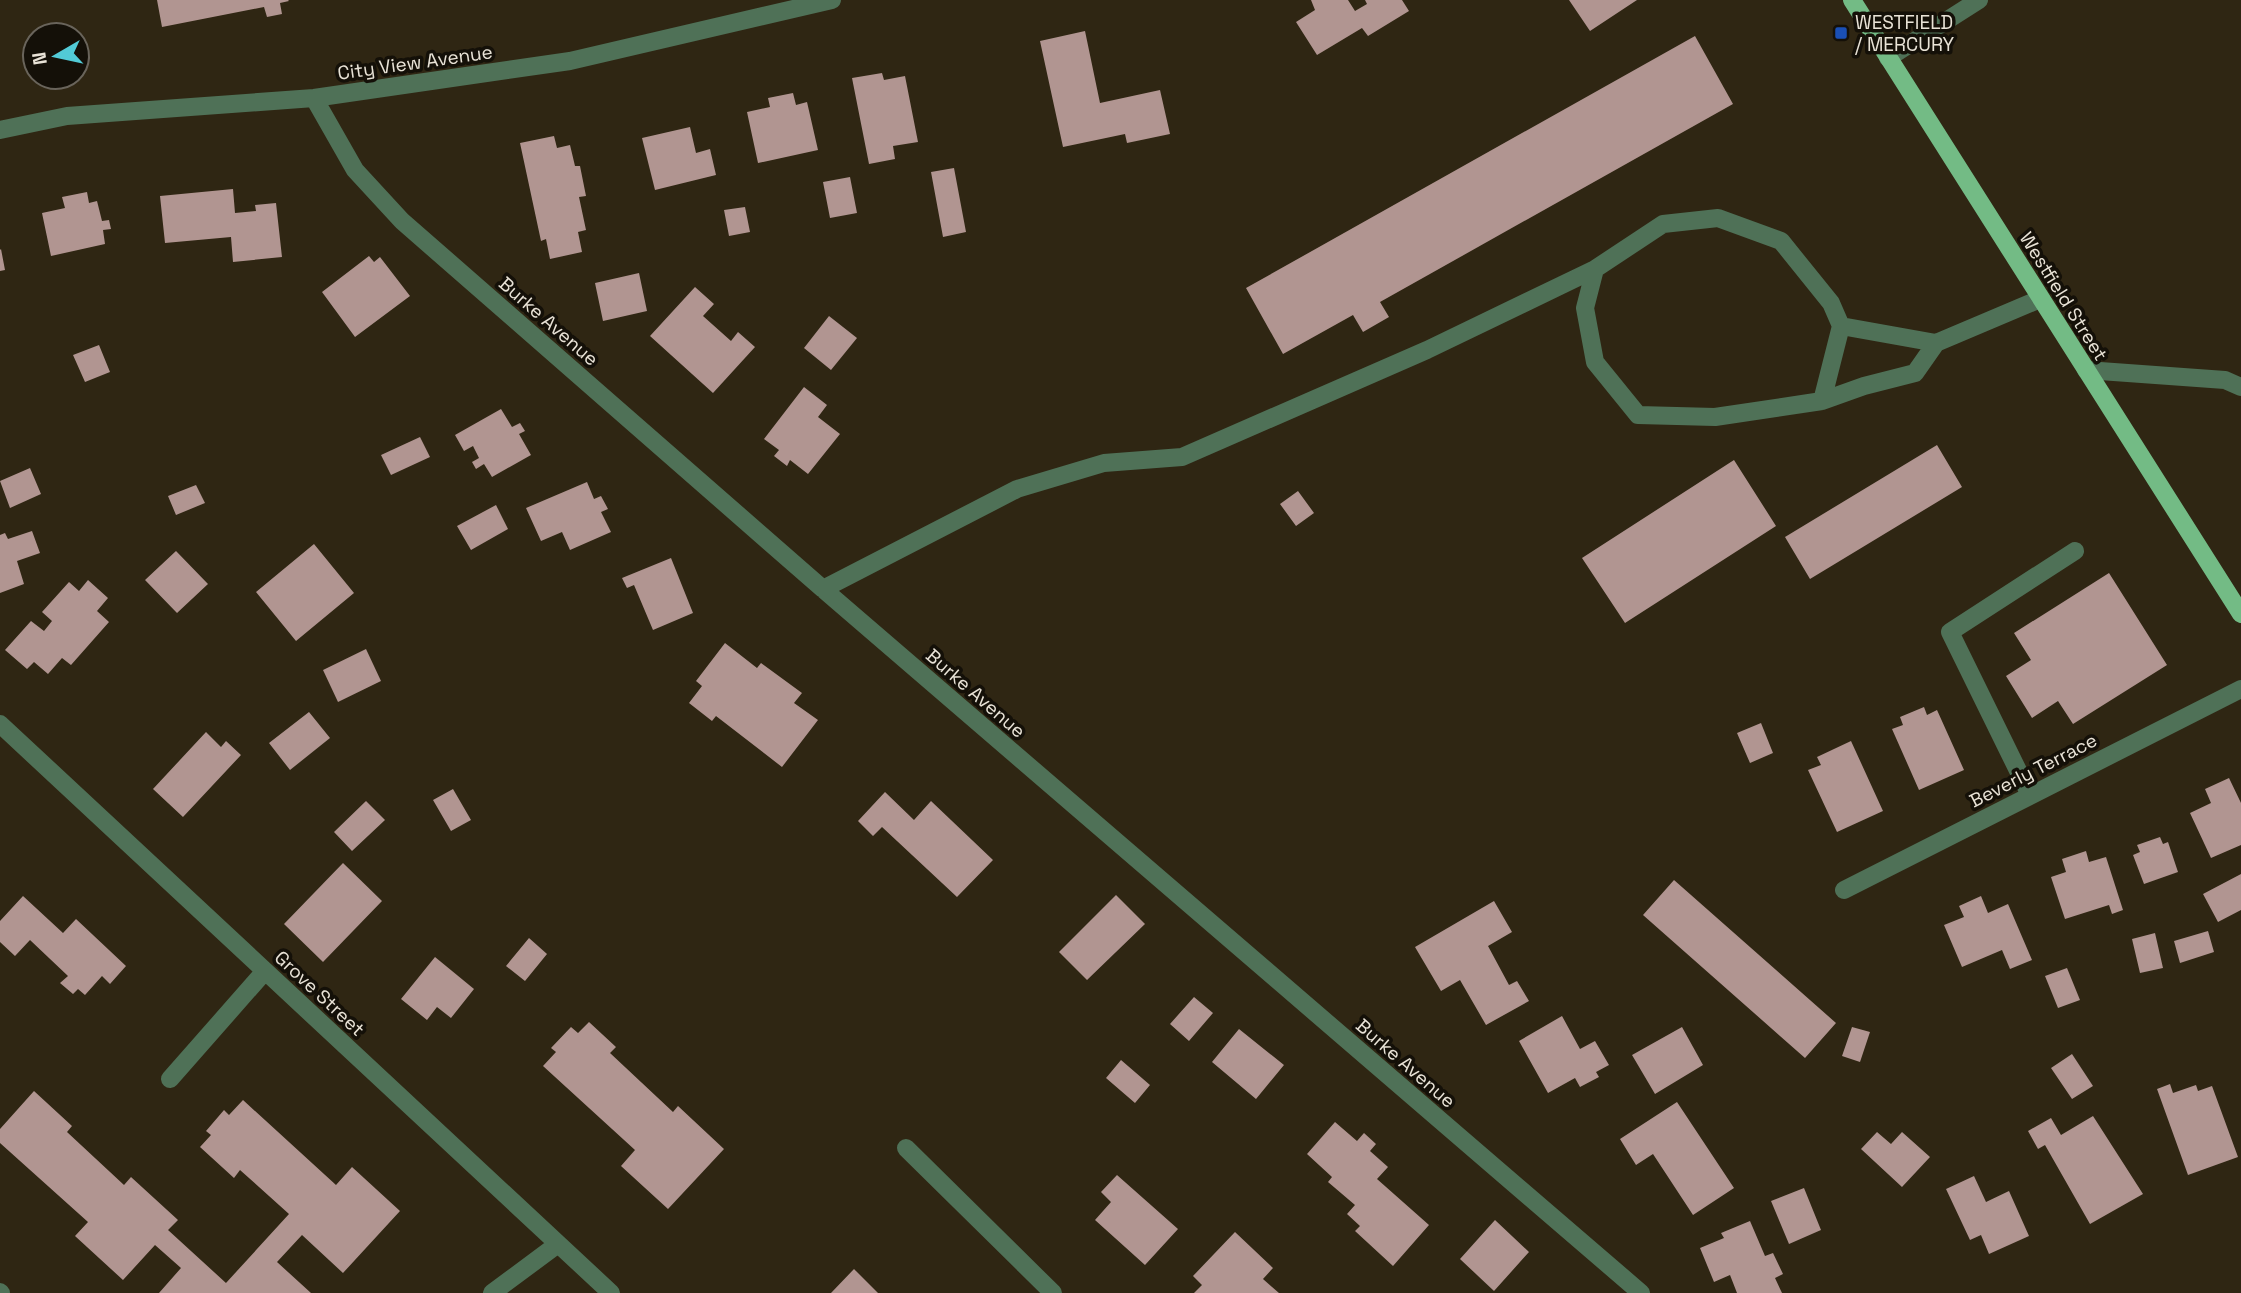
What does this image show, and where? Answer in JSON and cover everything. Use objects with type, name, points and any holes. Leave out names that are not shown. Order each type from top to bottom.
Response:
[{"type":"main road","name":"Westfield Street","points":[[1852,0],[2241,614]]},
{"type":"street","name":"City View Avenue","points":[[0,131],[67,116],[314,98],[570,61],[832,0]]},
{"type":"street","points":[[1888,58],[1979,0]]},
{"type":"street","name":"Burke Avenue","points":[[314,98],[355,170],[402,221],[823,589],[1641,1293]]},
{"type":"street","points":[[823,589],[1017,489],[1104,464],[1182,457],[1427,350],[1595,269],[1662,224],[1718,218],[1781,242],[1831,303],[1841,326],[1822,401]]},
{"type":"street","points":[[1595,269],[1586,308],[1595,362],[1638,415],[1715,417],[1822,401],[1864,386],[1915,373],[1936,344],[2040,299]]},
{"type":"street","points":[[1841,326],[1936,344]]},
{"type":"street","points":[[2086,370],[2225,380],[2241,387]]},
{"type":"street","points":[[2030,795],[1950,632],[2076,551]]},
{"type":"street","name":"Beverly Terrace","points":[[1844,890],[2241,689]]},
{"type":"street","name":"Grove Street","points":[[0,724],[611,1293]]},
{"type":"street","points":[[170,1079],[265,971]]},
{"type":"street","points":[[906,1148],[1053,1293]]},
{"type":"street","points":[[492,1293],[558,1244]]},
{"type":"building","points":[[157,0],[289,1],[280,3],[282,14],[267,17],[264,7],[162,27]]},
{"type":"building","points":[[1311,0],[1348,0],[1355,11],[1367,4],[1365,0],[1402,0],[1409,11],[1368,36],[1362,28],[1317,55],[1296,22],[1315,10]]},
{"type":"building","points":[[1569,0],[1637,0],[1590,31]]},
{"type":"building","points":[[1085,31],[1100,103],[1160,90],[1170,134],[1127,143],[1125,134],[1063,147],[1040,41]]},
{"type":"building","points":[[1695,36],[1733,104],[1380,302],[1389,317],[1363,332],[1353,315],[1283,354],[1246,288]]},
{"type":"building","points":[[882,73],[884,80],[905,76],[918,142],[893,146],[895,159],[869,164],[852,78]]},
{"type":"building","points":[[793,93],[796,105],[807,102],[818,150],[758,163],[747,112],[770,107],[768,98]]},
{"type":"building","points":[[690,127],[696,153],[710,149],[716,175],[655,190],[642,138]]},
{"type":"building","points":[[554,136],[557,148],[570,145],[575,166],[580,166],[586,196],[579,197],[586,230],[578,232],[582,252],[550,259],[546,239],[541,241],[520,143]]},
{"type":"building","points":[[954,168],[966,232],[943,237],[931,172]]},
{"type":"building","points":[[850,177],[857,213],[830,218],[823,182]]},
{"type":"building","points":[[233,189],[235,213],[256,211],[255,205],[276,203],[282,257],[233,262],[231,237],[165,243],[160,196]]},
{"type":"building","points":[[87,192],[89,203],[97,201],[102,221],[109,220],[111,229],[103,230],[105,244],[51,256],[42,213],[65,208],[62,197]]},
{"type":"building","points":[[745,207],[750,232],[729,236],[724,210]]},
{"type":"building","points":[[0,250],[5,270],[0,271]]},
{"type":"building","points":[[369,256],[374,262],[380,257],[410,296],[355,337],[322,292]]},
{"type":"building","points":[[639,273],[647,311],[603,321],[595,283]]},
{"type":"building","points":[[695,287],[714,304],[703,316],[731,341],[738,332],[755,347],[713,393],[650,336]]},
{"type":"building","points":[[829,316],[857,338],[831,370],[804,348]]},
{"type":"building","points":[[99,345],[110,372],[85,382],[73,355]]},
{"type":"building","points":[[804,387],[827,405],[818,417],[840,434],[808,474],[790,460],[787,466],[774,456],[779,450],[764,439]]},
{"type":"building","points":[[501,409],[512,427],[520,423],[525,431],[519,434],[531,455],[492,477],[484,464],[476,469],[472,462],[479,458],[473,446],[464,451],[455,435]]},
{"type":"building","points":[[420,437],[430,457],[391,475],[381,455]]},
{"type":"building","points":[[1937,445],[1962,487],[1810,579],[1785,537]]},
{"type":"building","points":[[1734,460],[1776,526],[1625,623],[1582,558]]},
{"type":"building","points":[[30,468],[41,494],[10,508],[0,481]]},
{"type":"building","points":[[587,482],[594,499],[601,496],[608,509],[601,512],[611,532],[570,550],[562,532],[541,541],[526,508]]},
{"type":"building","points":[[196,485],[205,503],[176,515],[168,496]]},
{"type":"building","points":[[1298,491],[1314,513],[1296,526],[1280,504]]},
{"type":"building","points":[[496,505],[508,529],[471,550],[457,526]]},
{"type":"building","points":[[32,531],[40,553],[17,561],[24,584],[0,593],[0,535],[5,533],[8,539]]},
{"type":"building","points":[[314,544],[354,593],[296,641],[256,592]]},
{"type":"building","points":[[176,551],[208,584],[177,613],[145,580]]},
{"type":"building","points":[[671,558],[693,613],[653,630],[634,585],[627,588],[622,578]]},
{"type":"building","points":[[2109,573],[2167,665],[2073,724],[2058,701],[2032,718],[2006,676],[2031,660],[2014,633]]},
{"type":"building","points":[[88,580],[108,598],[97,611],[109,622],[71,665],[62,658],[48,674],[34,662],[27,669],[5,650],[31,621],[44,631],[52,621],[42,612],[69,582],[79,591]]},
{"type":"building","points":[[725,643],[757,668],[761,663],[802,693],[794,703],[818,720],[782,767],[716,716],[712,721],[689,703],[702,686],[696,681]]},
{"type":"building","points":[[366,649],[381,681],[338,702],[323,670]]},
{"type":"building","points":[[1924,707],[1927,715],[1937,710],[1964,770],[1919,790],[1892,729],[1903,725],[1900,717]]},
{"type":"building","points":[[309,712],[330,738],[290,770],[269,743]]},
{"type":"building","points":[[1761,723],[1773,753],[1750,763],[1737,733]]},
{"type":"building","points":[[206,732],[221,747],[226,741],[241,755],[183,817],[153,789]]},
{"type":"building","points":[[1851,741],[1883,811],[1837,832],[1808,770],[1821,765],[1817,757]]},
{"type":"building","points":[[2229,778],[2241,803],[2241,845],[2211,858],[2190,813],[2211,803],[2205,789]]},
{"type":"building","points":[[453,789],[471,820],[451,831],[433,800]]},
{"type":"building","points":[[885,792],[914,820],[931,801],[993,860],[957,897],[882,827],[873,836],[858,821]]},
{"type":"building","points":[[366,801],[385,820],[352,851],[334,832]]},
{"type":"building","points":[[2160,837],[2163,844],[2168,842],[2178,872],[2144,884],[2133,855],[2140,852],[2137,845]]},
{"type":"building","points":[[2086,851],[2089,862],[2106,857],[2123,910],[2112,914],[2109,905],[2065,919],[2051,877],[2066,872],[2062,859]]},
{"type":"building","points":[[343,863],[382,901],[323,962],[284,924]]},
{"type":"building","points":[[2241,874],[2241,910],[2218,922],[2203,894]]},
{"type":"building","points":[[1674,880],[1836,1023],[1805,1058],[1643,915]]},
{"type":"building","points":[[1116,895],[1145,924],[1087,980],[1059,952]]},
{"type":"building","points":[[23,896],[63,933],[76,919],[126,966],[110,984],[102,976],[85,995],[78,989],[73,994],[60,983],[68,976],[30,940],[15,956],[0,942],[0,921]]},
{"type":"building","points":[[1981,896],[1988,913],[2008,904],[2032,960],[2010,969],[2002,950],[1962,967],[1944,925],[1964,917],[1959,906]]},
{"type":"building","points":[[1494,901],[1512,932],[1488,946],[1509,985],[1517,981],[1529,1001],[1486,1025],[1460,980],[1441,991],[1415,947]]},
{"type":"building","points":[[2208,931],[2214,952],[2180,963],[2174,941]]},
{"type":"building","points":[[2155,933],[2163,968],[2140,973],[2132,939]]},
{"type":"building","points":[[529,938],[547,954],[525,981],[506,966]]},
{"type":"building","points":[[435,957],[474,989],[451,1018],[437,1007],[427,1020],[401,999]]},
{"type":"building","points":[[2067,968],[2080,1000],[2058,1008],[2045,976]]},
{"type":"building","points":[[1194,997],[1213,1013],[1189,1041],[1170,1024]]},
{"type":"building","points":[[1562,1016],[1580,1049],[1595,1041],[1609,1065],[1596,1072],[1599,1077],[1580,1087],[1575,1078],[1548,1093],[1519,1041]]},
{"type":"building","points":[[589,1022],[616,1047],[610,1053],[673,1112],[678,1106],[724,1149],[668,1209],[621,1166],[635,1150],[543,1066],[556,1052],[551,1048],[571,1027],[578,1033]]},
{"type":"building","points":[[1682,1027],[1703,1065],[1655,1094],[1632,1055]]},
{"type":"building","points":[[1852,1027],[1870,1032],[1860,1062],[1842,1056]]},
{"type":"building","points":[[1239,1029],[1284,1065],[1256,1099],[1212,1062]]},
{"type":"building","points":[[2072,1054],[2093,1086],[2072,1099],[2051,1068]]},
{"type":"building","points":[[1121,1060],[1150,1085],[1135,1103],[1106,1078]]},
{"type":"building","points":[[2170,1084],[2173,1093],[2196,1085],[2198,1091],[2212,1086],[2238,1157],[2188,1175],[2157,1089]]},
{"type":"building","points":[[34,1091],[72,1126],[67,1132],[124,1185],[131,1177],[178,1220],[168,1230],[226,1283],[289,1214],[240,1170],[234,1178],[200,1147],[211,1135],[206,1131],[224,1110],[229,1115],[243,1100],[336,1185],[352,1167],[400,1211],[343,1273],[302,1235],[277,1262],[311,1293],[159,1293],[181,1268],[155,1245],[123,1280],[75,1236],[88,1222],[0,1143],[0,1129]]},
{"type":"building","points":[[1677,1102],[1734,1188],[1693,1215],[1653,1154],[1636,1165],[1620,1139]]},
{"type":"building","points":[[2093,1116],[2143,1194],[2090,1224],[2045,1145],[2038,1149],[2028,1131],[2051,1118],[2061,1135]]},
{"type":"building","points":[[1335,1122],[1357,1141],[1364,1133],[1376,1144],[1370,1151],[1388,1167],[1377,1179],[1429,1225],[1393,1266],[1355,1231],[1360,1226],[1347,1214],[1355,1205],[1328,1182],[1332,1177],[1307,1154]]},
{"type":"building","points":[[1877,1132],[1891,1144],[1902,1132],[1930,1157],[1902,1187],[1861,1149]]},
{"type":"building","points":[[1117,1175],[1178,1229],[1145,1265],[1095,1220],[1111,1202],[1101,1192]]},
{"type":"building","points":[[1974,1176],[1986,1202],[2009,1191],[2029,1236],[1989,1254],[1981,1235],[1970,1240],[1946,1189]]},
{"type":"building","points":[[1804,1188],[1821,1230],[1789,1244],[1771,1201]]},
{"type":"building","points":[[1495,1220],[1529,1252],[1494,1291],[1460,1259]]},
{"type":"building","points":[[1750,1221],[1765,1256],[1773,1253],[1783,1274],[1775,1278],[1782,1293],[1737,1293],[1730,1275],[1714,1282],[1700,1248],[1724,1238],[1721,1233]]},
{"type":"building","points":[[1235,1232],[1273,1268],[1263,1279],[1279,1293],[1194,1293],[1202,1285],[1193,1276]]},
{"type":"building","points":[[854,1269],[878,1293],[831,1293]]},
{"type":"place","name":"WESTFIELD / MERCURY","points":[[1841,33]]}]
